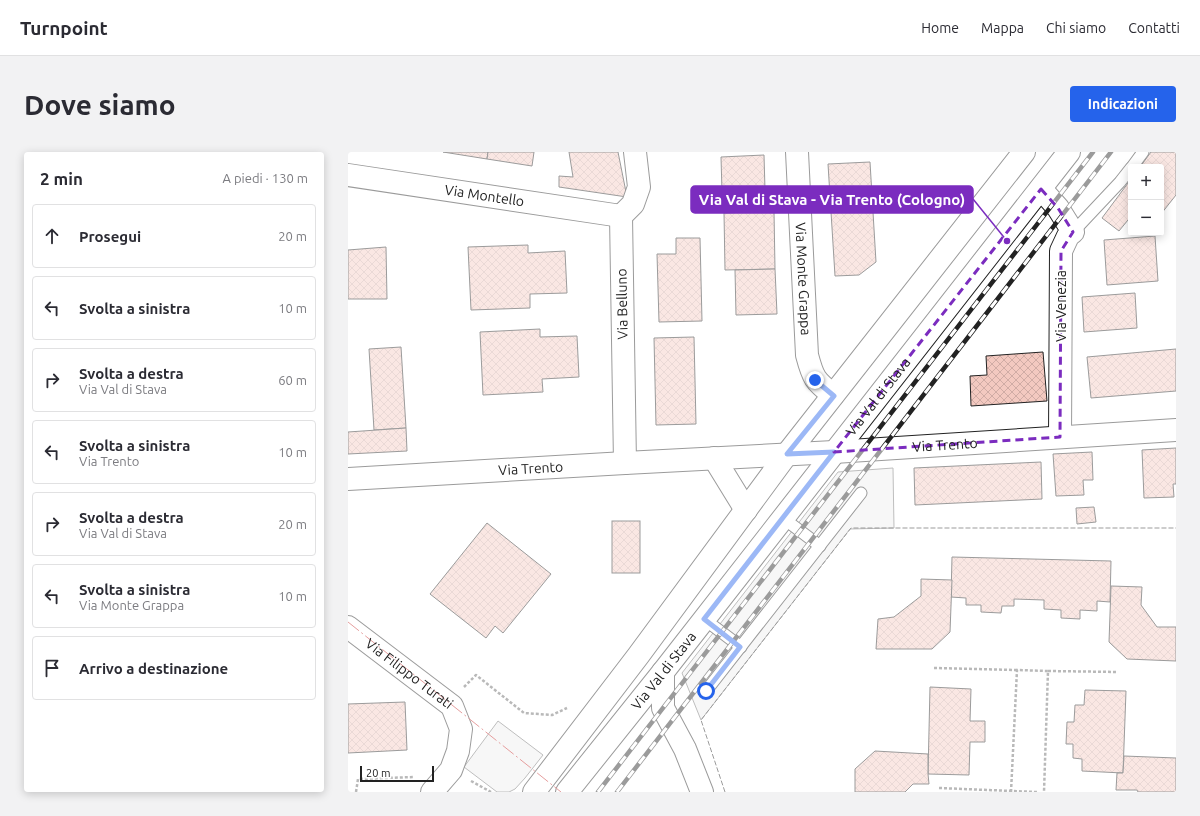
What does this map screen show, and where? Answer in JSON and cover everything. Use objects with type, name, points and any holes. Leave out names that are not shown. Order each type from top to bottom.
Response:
[{"type":"street","points":[[621,216],[633,204],[639,187],[635,152]]},
{"type":"street","name":"Via Monte Grappa","points":[[797,152],[807,355],[815,380],[834,396]]},
{"type":"street","name":"Via Val di Stava","points":[[534,792],[638,656],[787,454],[1024,152]]},
{"type":"street","name":"Via Val di Stava","points":[[567,792],[663,672],[1069,152]]},
{"type":"street","name":"Via Montello","points":[[348,175],[621,216]]},
{"type":"street","points":[[1041,189],[1058,208],[1073,232]]},
{"type":"street","name":"Via Belluno","points":[[621,216],[625,463]]},
{"type":"street","name":"Via Venezia","points":[[1060,438],[1061,251],[1068,236],[1073,232]]},
{"type":"street","name":"Via Trento","points":[[348,479],[834,452],[1176,430]]},
{"type":"street","points":[[714,458],[746,510]]},
{"type":"street","name":"Via Filippo Turati","points":[[348,627],[452,706],[461,729],[458,751],[451,770],[425,784]]},
{"type":"street","points":[[663,672],[663,708],[685,749],[702,792]]},
{"type":"lane","points":[[1135,164],[1143,152]]},
{"type":"lane","points":[[1073,232],[1128,173]]},
{"type":"lane","points":[[706,691],[861,493]]},
{"type":"lane","points":[[783,518],[820,546]]},
{"type":"lane","points":[[704,619],[740,647]]},
{"type":"path","points":[[934,668],[1118,672]]},
{"type":"path","points":[[1011,791],[1017,670]]},
{"type":"path","points":[[1044,792],[1048,671]]},
{"type":"path","points":[[449,704],[476,675],[524,713],[552,716],[571,706]]},
{"type":"path","points":[[466,778],[492,792]]},
{"type":"path","points":[[356,792],[358,779],[425,784]]},
{"type":"path","points":[[939,788],[1038,792]]},
{"type":"highlighted area","points":[[1041,189],[1058,208],[1073,232],[1061,251],[1060,437],[834,452],[857,423]]},
{"type":"shaded area","points":[[893,468],[894,528],[850,529],[701,720],[682,673],[838,472]]},
{"type":"shaded area","points":[[498,721],[543,755],[515,789],[509,792],[497,792],[464,767]]},
{"type":"building","points":[[443,152],[488,152],[487,159]]},
{"type":"building","points":[[488,152],[534,152],[532,166],[487,159]]},
{"type":"building","points":[[569,152],[618,152],[627,197],[559,187],[559,176],[573,177]]},
{"type":"building","points":[[1151,152],[1176,152],[1176,195],[1164,210],[1164,164],[1142,164]]},
{"type":"building","points":[[764,155],[765,190],[722,192],[721,157]]},
{"type":"building","points":[[870,162],[876,262],[859,275],[835,276],[828,164]]},
{"type":"building","points":[[1128,183],[1128,220],[1119,231],[1102,218]]},
{"type":"building","points":[[774,211],[775,269],[725,270],[724,213]]},
{"type":"building","points":[[1155,236],[1158,281],[1107,285],[1104,240]]},
{"type":"building","points":[[676,238],[700,238],[702,321],[659,322],[657,254],[676,254]]},
{"type":"building","points":[[528,245],[528,253],[565,251],[567,293],[530,294],[530,308],[471,310],[468,247]]},
{"type":"building","points":[[386,247],[387,299],[348,299],[348,250]]},
{"type":"building","points":[[775,269],[777,314],[736,315],[735,270]]},
{"type":"building","points":[[1135,293],[1137,328],[1084,332],[1082,297]]},
{"type":"building","points":[[540,329],[540,337],[577,336],[579,377],[542,379],[543,392],[483,395],[480,332]]},
{"type":"building","points":[[694,337],[696,424],[656,425],[654,338]]},
{"type":"building","points":[[401,347],[406,428],[374,430],[369,349]]},
{"type":"building","points":[[1176,349],[1176,391],[1091,398],[1087,357]]},
{"type":"building","points":[[1043,352],[1047,401],[971,406],[970,376],[987,375],[986,356]]},
{"type":"building","points":[[406,428],[407,451],[348,454],[348,432]]},
{"type":"building","points":[[1176,448],[1176,484],[1173,484],[1174,497],[1144,498],[1142,450]]},
{"type":"building","points":[[1092,452],[1093,480],[1083,480],[1084,495],[1056,496],[1053,454]]},
{"type":"building","points":[[1041,462],[1042,499],[915,505],[914,468]]},
{"type":"building","points":[[1094,507],[1096,522],[1077,524],[1076,508]]},
{"type":"building","points":[[612,521],[640,521],[640,573],[612,573]]},
{"type":"building","points":[[487,523],[551,574],[503,633],[495,626],[486,638],[430,594]]},
{"type":"building","points":[[952,557],[1111,561],[1110,602],[1097,601],[1097,611],[1080,610],[1080,619],[1061,618],[1061,610],[1044,609],[1044,600],[1014,599],[1014,606],[1002,606],[1001,613],[981,612],[981,605],[966,605],[966,598],[951,597]]},
{"type":"building","points":[[921,579],[952,580],[950,632],[932,649],[876,649],[878,619],[894,617],[921,596]]},
{"type":"building","points":[[1111,586],[1142,587],[1141,605],[1157,627],[1176,627],[1176,661],[1127,659],[1109,642]]},
{"type":"building","points":[[930,687],[971,689],[970,721],[985,721],[985,742],[970,742],[969,775],[928,774]]},
{"type":"building","points":[[1085,690],[1126,691],[1123,773],[1082,771],[1082,759],[1073,758],[1073,744],[1066,744],[1067,722],[1074,722],[1075,705],[1084,705]]},
{"type":"building","points":[[405,702],[407,750],[348,753],[348,704]]},
{"type":"building","points":[[875,751],[928,754],[929,784],[913,784],[905,792],[855,792],[855,769]]},
{"type":"building","points":[[1124,756],[1176,758],[1176,792],[1138,792],[1137,790],[1116,790],[1117,773],[1123,773]]},
{"type":"railway","points":[[598,792],[1093,152]]},
{"type":"railway","points":[[617,792],[1111,152]]},
{"type":"fence","points":[[725,792],[701,720],[851,528],[1176,528]]},
{"type":"power","points":[[348,622],[561,792]]},
{"type":"place","name":"Via Val di Stava - Via Trento (Cologno)","points":[[1007,241]]},
{"type":"route","points":[[706,691],[740,647],[704,619],[834,452],[787,454],[834,396],[815,380]]}]
